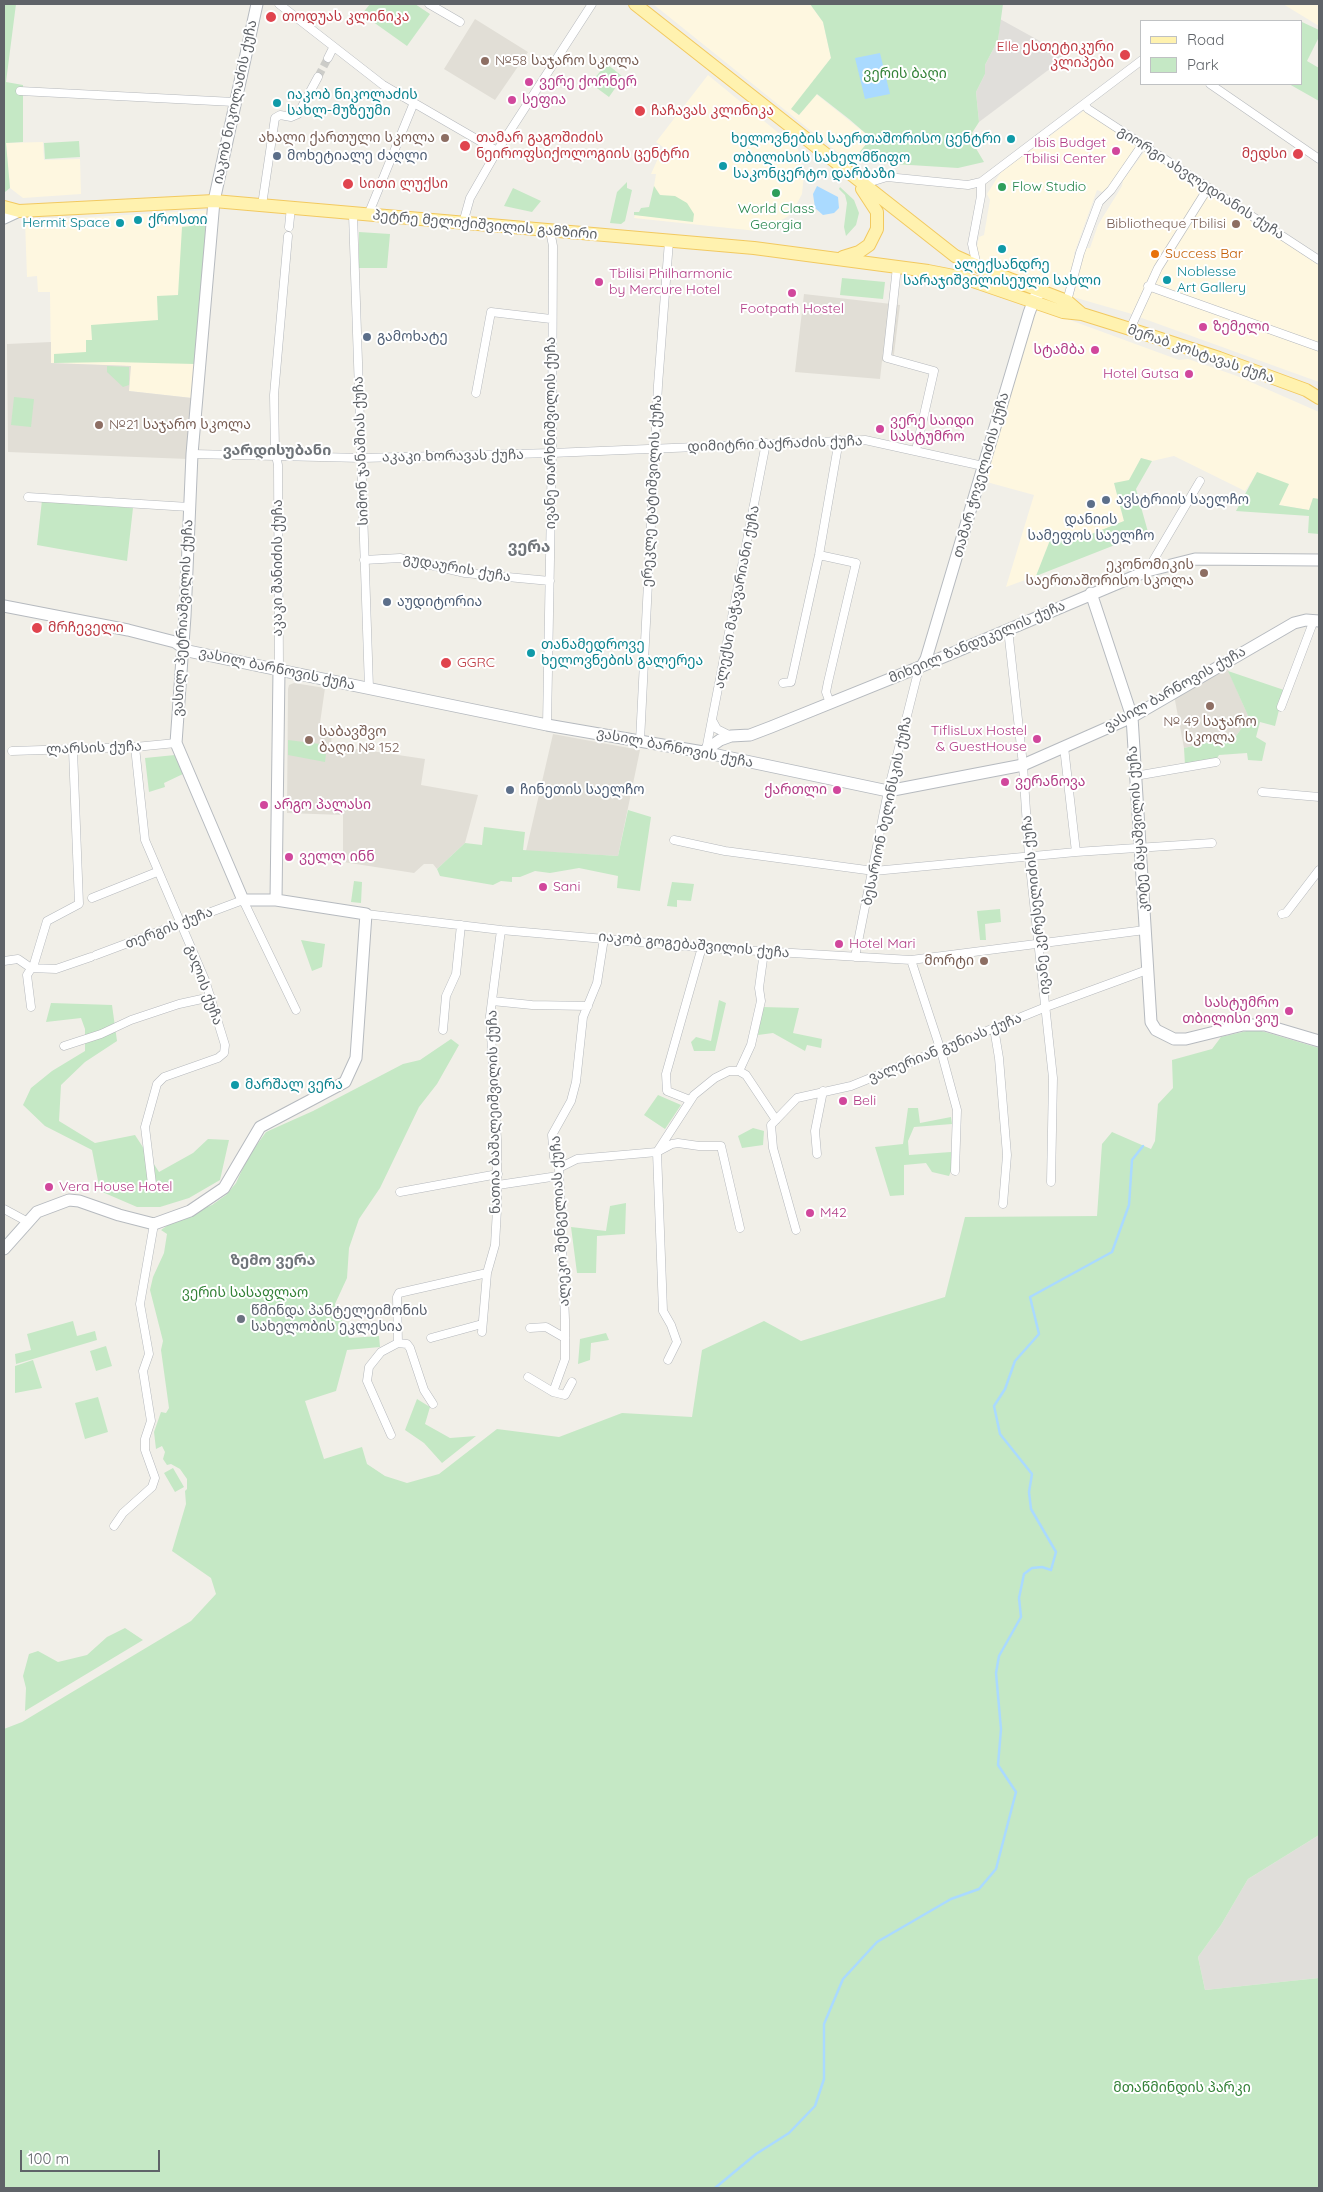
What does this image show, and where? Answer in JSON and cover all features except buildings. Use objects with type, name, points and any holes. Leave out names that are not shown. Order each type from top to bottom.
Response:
[{"type":"main road","name":"მერაბ კოსტავას ქუჩა","points":[[635,4],[948,250],[977,267],[1068,301],[1082,314]]},
{"type":"main road","points":[[839,258],[859,252],[870,245],[875,236],[878,223],[875,206],[847,169]]},
{"type":"main road","name":"პეტრე მელიქიშვილის გამზირი","points":[[19,211],[214,201],[839,258],[940,272],[964,278]]},
{"type":"main road","points":[[4,207],[19,211]]},
{"type":"main road","name":"მერაბ კოსტავას ქუჩა","points":[[964,278],[1063,312],[1082,314],[1228,362],[1306,390],[1319,398]]},
{"type":"street","name":"იაკობ ნიკოლაძის ქუჩა","points":[[214,201],[234,102],[257,4]]},
{"type":"street","points":[[279,4],[367,74],[413,105],[497,151]]},
{"type":"street","points":[[429,4],[460,22]]},
{"type":"street","points":[[463,223],[470,198],[497,151],[592,4]]},
{"type":"street","points":[[328,58],[333,48]]},
{"type":"street","points":[[864,184],[887,177],[968,186],[980,182],[1140,62]]},
{"type":"street","points":[[262,205],[275,118],[280,115],[291,117],[298,114],[318,77]]},
{"type":"street","points":[[1211,85],[1319,159]]},
{"type":"street","points":[[20,91],[234,102]]},
{"type":"street","name":"გიორგი ახვლედიანის ქუჩა","points":[[1084,104],[1088,109],[1142,145],[1319,260]]},
{"type":"street","points":[[368,215],[413,105]]},
{"type":"street","points":[[1068,301],[1080,253],[1100,202],[1112,190],[1142,145]]},
{"type":"street","points":[[977,267],[972,244],[981,196],[980,182]]},
{"type":"street","points":[[1130,329],[1148,286],[1208,188]]},
{"type":"street","name":"ვასილ პეტრიაშვილის ქუჩა","points":[[214,201],[192,454],[176,743],[243,900],[296,1010]]},
{"type":"street","points":[[288,227],[291,207]]},
{"type":"street","points":[[4,218],[19,211]]},
{"type":"street","name":"პეტრე მელიქიშვილის გამზირი","points":[[4,214],[19,211]]},
{"type":"street","name":"სიმონ ჯანაშიას ქუჩა","points":[[352,214],[370,688]]},
{"type":"street","name":"ივანე თარხნიშვილის ქუჩა","points":[[548,725],[553,246],[550,231]]},
{"type":"street","name":"აკაკი შანიძის ქუჩა","points":[[276,900],[279,670],[274,395],[288,236]]},
{"type":"street","name":"ერეკლე ტატიშვილის ქუჩა","points":[[640,741],[654,449],[669,241]]},
{"type":"street","points":[[897,267],[887,358],[934,371],[916,450]]},
{"type":"street","points":[[1148,286],[1319,347]]},
{"type":"street","points":[[1033,301],[1038,295],[1048,292]]},
{"type":"street","name":"თამარ ჭოველიძის ქუჩა","points":[[922,666],[926,659],[1033,301]]},
{"type":"street","points":[[476,393],[492,312],[551,319]]},
{"type":"street","points":[[783,683],[790,682],[819,555],[839,440]]},
{"type":"street","name":"დიმიტრი ბაქრაძის ქუჩა","points":[[654,449],[866,440],[983,466]]},
{"type":"street","name":"ალექსი მაჭავარიანი ქუჩა","points":[[704,751],[712,720],[766,443]]},
{"type":"street","name":"აკაკი ხორავას ქუჩა","points":[[192,454],[362,458],[654,449]]},
{"type":"street","points":[[1147,571],[1200,480]]},
{"type":"street","points":[[28,497],[189,507]]},
{"type":"street","points":[[819,555],[856,563],[826,692],[830,703]]},
{"type":"street","name":"გუდაურის ქუჩა","points":[[364,560],[400,558],[465,572],[550,581]]},
{"type":"street","name":"მიხეილ ზანდუკელის ქუჩა","points":[[704,751],[720,740],[732,736],[755,733],[922,666],[1091,593],[1147,571],[1195,559],[1319,560]]},
{"type":"street","name":"კოტე მაყაშვილის ქუჩა","points":[[1091,593],[1132,717],[1151,1022],[1163,1035],[1174,1039],[1186,1039],[1243,1025],[1266,1025],[1319,1042]]},
{"type":"street","name":"ვასილ ბარნოვის ქუჩა","points":[[4,606],[128,630],[182,645],[188,651],[548,725],[704,751],[888,791],[1023,765],[1132,717],[1294,623],[1316,620]]},
{"type":"street","points":[[1281,707],[1316,620]]},
{"type":"street","name":"ივანე კერესელიძის ქუჩა","points":[[1008,629],[1023,765],[1029,857],[1053,1078],[1051,1182]]},
{"type":"street","name":"ბესარიონ ბელინსკის ქუჩა","points":[[855,957],[874,871],[888,791],[918,672],[922,666]]},
{"type":"street","points":[[712,720],[717,730],[732,736]]},
{"type":"street","name":"ლარსის ქუჩა","points":[[12,751],[135,747],[176,743]]},
{"type":"street","points":[[1064,746],[1076,852]]},
{"type":"street","name":"გალის ქუჩა","points":[[135,747],[145,840],[157,872],[181,923],[210,997],[225,1045],[224,1053],[218,1058],[164,1077],[156,1084],[145,1126],[152,1184]]},
{"type":"street","points":[[31,1007],[27,975],[47,921],[79,904],[73,750]]},
{"type":"street","points":[[1135,776],[1216,762]]},
{"type":"street","points":[[1262,792],[1319,797]]},
{"type":"street","points":[[674,840],[725,851],[874,871],[1140,846],[1212,842]]},
{"type":"street","points":[[1282,914],[1286,912],[1319,870]]},
{"type":"street","points":[[92,898],[157,872]]},
{"type":"street","name":"იაკობ გოგებაშვილის ქუჩა","points":[[243,900],[276,900],[366,914],[501,930],[764,952],[911,960],[1040,945],[1145,930]]},
{"type":"street","name":"თერგის ქუჩა","points":[[4,961],[18,960],[31,968],[56,969],[243,900]]},
{"type":"street","points":[[4,1249],[37,1212],[70,1200],[154,1224],[190,1211],[224,1188],[260,1127],[345,1082],[356,1058],[366,914]]},
{"type":"street","points":[[444,1030],[446,996],[456,974],[460,925]]},
{"type":"street","name":"ნათია ბაშალეიშვილის ქუჩა","points":[[431,1338],[482,1328],[487,1273],[495,1245],[498,1185],[490,1038],[492,1001],[501,930]]},
{"type":"street","name":"ალეკო შენგელიას ქუჩა","points":[[553,1392],[565,1359],[565,1338],[559,1172],[554,1158],[552,1135],[573,1096],[583,1017],[597,983],[604,938]]},
{"type":"street","points":[[690,1100],[666,1091],[666,1074],[702,947]]},
{"type":"street","points":[[739,1071],[751,1044],[759,1011],[761,1001],[759,988],[764,952]]},
{"type":"street","points":[[911,960],[941,1051],[957,1110],[955,1172]]},
{"type":"street","name":"ვალერიან გუნიას ქუჩა","points":[[776,1120],[797,1098],[851,1086],[1046,1007],[1148,970]]},
{"type":"street","points":[[64,1046],[101,1034],[131,1020],[179,1004],[210,997]]},
{"type":"street","points":[[492,1001],[532,1005],[588,1006]]},
{"type":"street","points":[[994,1028],[999,1058],[1007,1155],[1003,1204]]},
{"type":"street","points":[[668,1360],[677,1342],[671,1325],[663,1311],[657,1152],[690,1100],[715,1078],[729,1071],[739,1071],[751,1082],[776,1120],[771,1125],[773,1148],[796,1230]]},
{"type":"street","points":[[817,1154],[815,1131],[823,1091]]},
{"type":"street","points":[[498,1185],[559,1172],[577,1160],[657,1152],[678,1143],[699,1146],[721,1146],[740,1228]]},
{"type":"street","points":[[400,1192],[498,1174]]},
{"type":"street","points":[[4,1209],[28,1222]]},
{"type":"street","points":[[114,1526],[122,1513],[152,1487],[155,1478],[145,1450],[145,1439],[151,1421],[143,1371],[149,1354],[140,1304],[154,1224]]},
{"type":"street","points":[[398,1343],[397,1297],[399,1293],[487,1273]]},
{"type":"street","points":[[530,1328],[546,1327],[565,1338]]},
{"type":"street","points":[[390,1435],[367,1381],[368,1367],[381,1352],[398,1343],[407,1344],[424,1390],[434,1404]]},
{"type":"street","points":[[528,1377],[553,1392],[565,1395],[572,1382]]},
{"type":"shaded area","points":[[653,4],[810,4],[823,22],[831,58],[792,109],[799,115],[816,94],[871,138],[851,163]]},
{"type":"shaded area","points":[[1283,4],[1319,4],[1319,26]]},
{"type":"shaded area","name":"№58 საჯარო სკოლა","points":[[475,19],[528,52],[495,100],[444,69]]},
{"type":"shaded area","points":[[1000,19],[1067,56],[979,122],[976,92],[985,74],[985,65],[998,40]]},
{"type":"shaded area","name":"თბილისის სახელმწიფო საკონცერტო დარბაზი","points":[[708,75],[798,149],[804,174],[802,194],[793,211],[787,217],[762,230],[634,218],[635,215],[693,221],[675,196],[664,196],[656,193],[654,186],[656,174],[651,174],[663,147],[656,142]]},
{"type":"shaded area","points":[[1085,110],[1135,144],[1136,148],[1105,193],[1097,190],[1074,254],[1078,260],[1066,293],[986,264],[981,261],[976,251],[979,237],[984,235],[990,200],[987,194],[1001,172]]},
{"type":"shaded area","points":[[43,142],[44,160],[80,159],[81,194],[23,198],[10,188],[6,143]]},
{"type":"shaded area","points":[[1145,151],[1201,187],[1202,192],[1157,264],[1132,314],[1073,297],[1085,248],[1090,248],[1098,225],[1122,186],[1123,180]]},
{"type":"shaded area","points":[[1207,195],[1211,195],[1319,265],[1319,382],[1139,317],[1152,283]]},
{"type":"shaded area","points":[[210,210],[192,398],[129,391],[130,366],[51,363],[50,292],[38,292],[37,276],[27,277],[25,221]]},
{"type":"shaded area","points":[[804,294],[900,305],[893,362],[882,361],[880,379],[795,372]]},
{"type":"shaded area","points":[[1040,309],[1179,360],[1188,359],[1237,376],[1319,412],[1319,499],[1313,498],[1309,510],[1279,505],[1257,473],[1245,491],[1174,456],[1152,461],[1141,458],[1129,481],[1114,483],[1124,521],[1074,541],[1053,535],[1036,576],[1006,587],[1034,495],[983,481],[1035,312]]},
{"type":"shaded area","name":"№21 საჯარო სკოლა","points":[[51,342],[51,363],[131,366],[129,391],[192,398],[188,459],[8,452],[7,344]]},
{"type":"shaded area","name":"№ 49 საჯარო სკოლა","points":[[1226,665],[1249,718],[1236,736],[1184,748],[1174,695]]},
{"type":"shaded area","points":[[294,683],[325,688],[319,730],[332,733],[331,745],[425,759],[421,785],[478,795],[465,843],[437,869],[433,864],[424,864],[414,873],[343,862],[343,815],[287,813],[288,689],[289,685]]},
{"type":"shaded area","points":[[553,734],[640,750],[618,856],[526,851]]},
{"type":"shaded area","points":[[1319,1835],[1319,1978],[1205,1990],[1198,1957],[1221,1925],[1248,1879]]},
{"type":"green space","points":[[4,4],[16,4],[6,82],[23,85],[23,142],[6,143],[10,188],[5,192]]},
{"type":"green space","points":[[370,4],[415,4],[430,14],[407,46],[362,14]]},
{"type":"green space","name":"ვერის ბაღი","points":[[810,4],[1003,4],[998,40],[985,65],[985,74],[976,92],[979,122],[972,133],[974,145],[984,162],[958,168],[894,164],[854,159],[871,138],[849,119],[817,94],[799,115],[791,109],[831,58],[823,22]]},
{"type":"green space","points":[[1303,22],[1319,30],[1319,37],[1307,61],[1319,68],[1319,101],[1291,85],[1303,85]]},
{"type":"green space","points":[[607,64],[623,77],[609,97],[590,83]]},
{"type":"green space","points":[[79,141],[80,157],[45,159],[44,143]]},
{"type":"green space","points":[[627,182],[627,188],[632,190],[625,221],[621,224],[610,223],[617,192]]},
{"type":"green space","points":[[654,186],[660,195],[675,196],[687,203],[694,214],[693,222],[634,215],[634,212],[639,212],[641,208],[649,207]]},
{"type":"green space","points":[[840,187],[854,200],[859,213],[856,225],[846,236],[844,227],[847,203],[845,195],[839,189]]},
{"type":"green space","points":[[513,188],[541,201],[532,212],[504,206]]},
{"type":"green space","points":[[191,218],[211,218],[195,364],[54,363],[54,354],[86,352],[86,340],[92,340],[91,325],[158,320],[157,296],[178,295],[182,227],[191,226]]},
{"type":"green space","points":[[359,232],[390,234],[387,268],[359,268]]},
{"type":"green space","points":[[842,278],[885,282],[883,299],[840,295]]},
{"type":"green space","points":[[107,366],[129,367],[129,385],[123,387],[107,372]]},
{"type":"green space","points":[[14,397],[34,399],[31,427],[11,425]]},
{"type":"green space","points":[[1141,458],[1152,461],[1136,489],[1148,532],[1036,576],[1052,535],[1074,541],[1124,521],[1114,483],[1129,480]]},
{"type":"green space","points":[[1257,472],[1289,484],[1279,505],[1309,510],[1313,498],[1319,499],[1319,534],[1308,533],[1309,516],[1236,511]]},
{"type":"green space","points":[[42,500],[133,508],[127,561],[37,545]]},
{"type":"green space","points":[[1228,671],[1284,690],[1275,726],[1260,722],[1256,737],[1266,743],[1262,761],[1248,760],[1247,753],[1219,755],[1216,760],[1185,765],[1184,748],[1236,736],[1249,718]]},
{"type":"green space","points":[[288,740],[320,744],[318,752],[326,754],[325,762],[288,755]]},
{"type":"green space","points":[[175,755],[183,774],[164,783],[165,787],[149,792],[145,758]]},
{"type":"green space","points":[[628,810],[651,817],[640,891],[617,888],[618,876],[579,868],[550,873],[535,871],[520,877],[512,877],[512,882],[501,881],[493,885],[440,876],[437,869],[465,843],[482,845],[484,827],[525,832],[523,850],[618,856]]},
{"type":"green space","points":[[354,881],[362,882],[361,903],[351,902]]},
{"type":"green space","points":[[672,882],[694,884],[691,901],[677,900],[677,907],[667,906]]},
{"type":"green space","points":[[1000,909],[1001,922],[985,924],[986,940],[980,940],[977,911]]},
{"type":"green space","points":[[301,940],[325,944],[322,967],[312,971]]},
{"type":"green space","points":[[719,1000],[726,1003],[715,1051],[694,1051],[691,1042],[696,1037],[711,1041]]},
{"type":"green space","points":[[51,1003],[112,1005],[117,1041],[85,1062],[61,1085],[59,1121],[95,1143],[135,1135],[159,1172],[193,1153],[208,1139],[229,1140],[220,1180],[189,1198],[160,1207],[137,1207],[100,1191],[92,1150],[45,1126],[23,1105],[31,1088],[52,1071],[85,1051],[85,1029],[81,1018],[46,1022]]},
{"type":"green space","points":[[762,1007],[799,1008],[793,1033],[822,1039],[821,1048],[807,1045],[805,1051],[773,1033],[758,1035]]},
{"type":"green space","points":[[1255,1029],[1319,1048],[1319,1835],[1248,1879],[1221,1925],[1198,1957],[1205,1990],[1319,1978],[1319,2188],[4,2188],[4,1729],[22,1722],[191,1621],[216,1594],[211,1578],[172,1551],[186,1504],[185,1491],[187,1489],[187,1479],[180,1469],[171,1464],[167,1465],[163,1459],[165,1452],[162,1446],[156,1449],[154,1432],[161,1412],[166,1413],[169,1408],[161,1350],[163,1341],[150,1290],[153,1277],[164,1253],[167,1234],[161,1230],[175,1220],[212,1205],[226,1195],[236,1183],[248,1157],[266,1132],[313,1111],[403,1064],[420,1060],[451,1039],[459,1045],[437,1084],[419,1107],[380,1188],[359,1219],[349,1248],[347,1278],[335,1304],[349,1338],[379,1336],[380,1347],[347,1350],[336,1391],[305,1401],[324,1459],[362,1447],[367,1464],[385,1476],[407,1483],[439,1474],[497,1429],[559,1437],[622,1413],[692,1417],[702,1350],[764,1321],[801,1341],[945,1297],[965,1217],[1097,1216],[1102,1144],[1112,1132],[1151,1149],[1155,1141],[1158,1104],[1173,1088],[1172,1060],[1212,1049],[1221,1037]]},
{"type":"green space","points":[[658,1095],[681,1105],[665,1129],[644,1115]]},
{"type":"green space","points":[[908,1108],[918,1108],[920,1123],[951,1117],[952,1124],[914,1127],[908,1141],[909,1155],[951,1152],[954,1163],[949,1176],[932,1172],[926,1163],[904,1165],[904,1195],[890,1196],[875,1147],[903,1144]]},
{"type":"green space","points":[[753,1128],[764,1131],[763,1145],[742,1148],[738,1136]]},
{"type":"green space","points":[[626,1203],[625,1234],[597,1236],[596,1273],[577,1273],[571,1227],[606,1231],[610,1206]]},
{"type":"green space","points":[[73,1321],[77,1336],[95,1331],[97,1340],[16,1364],[15,1354],[31,1350],[27,1334]]},
{"type":"green space","points":[[606,1333],[609,1340],[591,1343],[590,1360],[578,1364],[580,1339]]},
{"type":"green space","points":[[106,1346],[112,1366],[96,1371],[90,1351]]},
{"type":"green space","points":[[33,1360],[42,1388],[15,1393],[15,1366]]},
{"type":"green space","points":[[98,1397],[108,1432],[85,1439],[75,1403]]},
{"type":"green space","points":[[417,1399],[430,1407],[425,1424],[450,1438],[476,1436],[442,1463],[424,1443],[405,1430]]},
{"type":"green space","points":[[173,1468],[184,1487],[175,1492],[164,1473]]},
{"type":"green space","points":[[125,1628],[143,1640],[25,1711],[26,1688],[23,1676],[29,1654],[38,1651],[58,1662],[87,1655],[107,1637]]},
{"type":"water","points":[[880,53],[890,94],[865,99],[855,58]]},
{"type":"water","points":[[817,186],[838,197],[839,208],[834,213],[823,215],[815,208],[813,194]]},
{"type":"waterway","points":[[715,2188],[756,2154],[789,2133],[815,2106],[824,2079],[824,2024],[843,1979],[877,1942],[951,1899],[979,1889],[996,1869],[1016,1792],[998,1765],[1001,1729],[996,1673],[999,1656],[1021,1617],[1019,1598],[1024,1574],[1032,1568],[1042,1567],[1051,1570],[1056,1552],[1031,1509],[1029,1492],[1032,1474],[1000,1434],[994,1406],[1005,1389],[1015,1361],[1039,1334],[1030,1297],[1112,1252],[1129,1205],[1132,1160],[1143,1146]]},
{"type":"tunnel","points":[[318,77],[328,58]]},
{"type":"place","name":"თოდუას კლინიკა","points":[[271,17]]},
{"type":"place","name":"Elle ესთეტიკური კლიპები","points":[[1125,55]]},
{"type":"place","name":"№58 საჯარო სკოლა","points":[[485,61]]},
{"type":"place","name":"ვერე ქორნერ","points":[[529,82]]},
{"type":"place","name":"სეფია","points":[[512,100]]},
{"type":"place","name":"იაკობ ნიკოლაძის სახლ-მუზეუმი","points":[[277,103]]},
{"type":"place","name":"ჩაჩავას კლინიკა","points":[[640,111]]},
{"type":"place","name":"ახალი ქართული სკოლა","points":[[445,138]]},
{"type":"place","name":"ხელოვნების საერთაშორისო ცენტრი","points":[[1011,139]]},
{"type":"place","name":"თამარ გაგოშიძის ნეიროფსიქოლოგიის ცენტრი","points":[[465,146]]},
{"type":"place","name":"Ibis Budget Tbilisi Center","points":[[1116,151]]},
{"type":"place","name":"მედსი","points":[[1298,154]]},
{"type":"place","name":"მოხეტიალე ძაღლი","points":[[277,156]]},
{"type":"place","name":"თბილისის სახელმწიფო საკონცერტო დარბაზი","points":[[723,166]]},
{"type":"place","name":"სითი ლუქსი","points":[[348,184]]},
{"type":"place","name":"Flow Studio","points":[[1002,187]]},
{"type":"place","name":"World Class Georgia","points":[[776,193]]},
{"type":"place","name":"ქროსთი","points":[[138,220]]},
{"type":"place","name":"Hermit Space","points":[[120,223]]},
{"type":"place","name":"Bibliotheque Tbilisi","points":[[1236,224]]},
{"type":"place","name":"ალექსანდრე სარაჯიშვილისეული სახლი","points":[[1002,249]]},
{"type":"place","name":"Success Bar","points":[[1155,254]]},
{"type":"place","name":"Noblesse Art Gallery","points":[[1167,280]]},
{"type":"place","name":"Tbilisi Philharmonic by Mercure Hotel","points":[[599,282]]},
{"type":"place","name":"Footpath Hostel","points":[[792,293]]},
{"type":"place","name":"ზემელი","points":[[1203,327]]},
{"type":"place","name":"გამოხატე","points":[[367,337]]},
{"type":"place","name":"სტამბა","points":[[1095,350]]},
{"type":"place","name":"Hotel Gutsa","points":[[1189,374]]},
{"type":"place","name":"№21 საჯარო სკოლა","points":[[99,425]]},
{"type":"place","name":"ვერე საიდი სასტუმრო","points":[[880,429]]},
{"type":"place","name":"ავსტრიის საელჩო","points":[[1106,500]]},
{"type":"place","name":"დანიის სამეფოს საელჩო","points":[[1091,504]]},
{"type":"place","name":"ეკონომიკის საერთაშორისო სკოლა","points":[[1204,573]]},
{"type":"place","name":"აუდიტორია","points":[[387,602]]},
{"type":"place","name":"მრჩეველი","points":[[37,628]]},
{"type":"place","name":"თანამედროვე ხელოვნების გალერეა","points":[[531,653]]},
{"type":"place","name":"GGRC","points":[[446,663]]},
{"type":"place","name":"№ 49 საჯარო სკოლა","points":[[1210,706]]},
{"type":"place","name":"TiflisLux Hostel & GuestHouse","points":[[1037,739]]},
{"type":"place","name":"საბავშვო ბაღი № 152","points":[[309,740]]},
{"type":"place","name":"ვერანოვა","points":[[1005,782]]},
{"type":"place","name":"ჩინეთის საელჩო","points":[[510,790]]},
{"type":"place","name":"ქართლი","points":[[837,790]]},
{"type":"place","name":"არგო პალასი","points":[[264,805]]},
{"type":"place","name":"ველლ ინნ","points":[[289,857]]},
{"type":"place","name":"Sani","points":[[543,887]]},
{"type":"place","name":"Hotel Mari","points":[[839,944]]},
{"type":"place","name":"მორტი","points":[[984,961]]},
{"type":"place","name":"სასტუმრო თბილისი ვიუ","points":[[1289,1011]]},
{"type":"place","name":"მარშალ ვერა","points":[[235,1085]]},
{"type":"place","name":"Beli","points":[[843,1101]]},
{"type":"place","name":"Vera House Hotel","points":[[49,1187]]},
{"type":"place","name":"M42","points":[[810,1213]]},
{"type":"place","name":"წმინდა პანტელეიმონის სახელობის ეკლესია","points":[[241,1319]]},
{"type":"district","name":"ვარდისუბანი","points":[[277,450]]},
{"type":"district","name":"ვერა","points":[[529,547]]},
{"type":"district","name":"ზემო ვერა","points":[[273,1260]]},
{"type":"park label","name":"ვერის სასაფლაო","points":[[245,1293]]},
{"type":"park label","name":"მთაწმინდის პარკი","points":[[1182,2088]]}]
